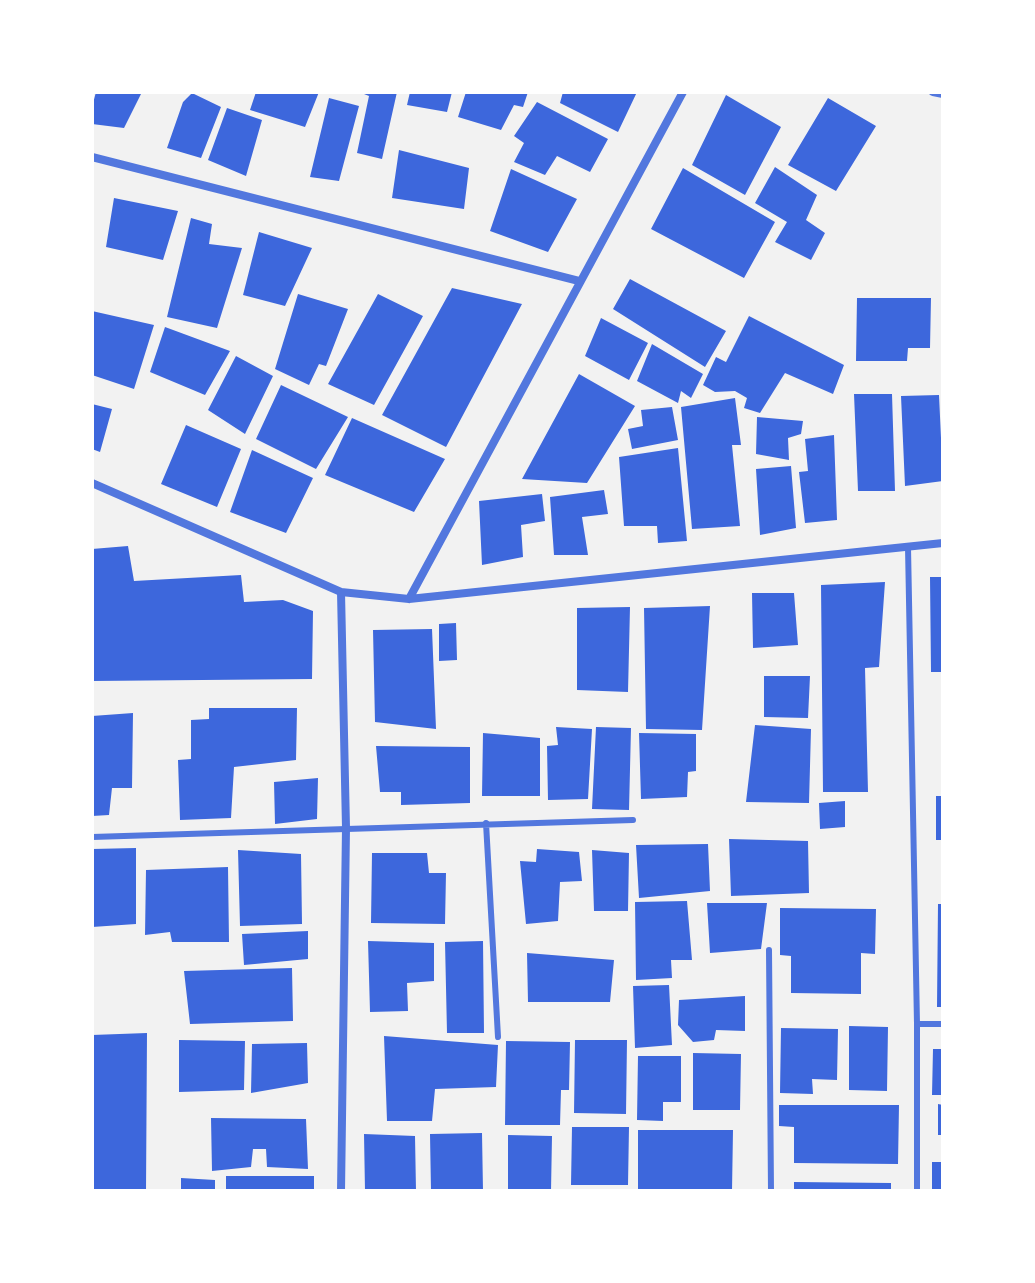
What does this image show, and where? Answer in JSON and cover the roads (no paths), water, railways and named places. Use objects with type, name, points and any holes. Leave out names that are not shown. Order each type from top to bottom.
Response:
[{"type":"street","points":[[409,599],[683,92]]},
{"type":"street","points":[[933,92],[943,94]]},
{"type":"street","points":[[92,157],[579,281]]},
{"type":"street","points":[[92,483],[341,592],[409,599],[943,543]]},
{"type":"street","points":[[341,592],[346,828],[341,1191]]},
{"type":"lane","points":[[908,547],[917,1191]]},
{"type":"lane","points":[[92,837],[633,820]]},
{"type":"lane","points":[[486,823],[498,1037]]},
{"type":"lane","points":[[769,950],[771,1191]]},
{"type":"lane","points":[[917,1024],[943,1024]]}]
